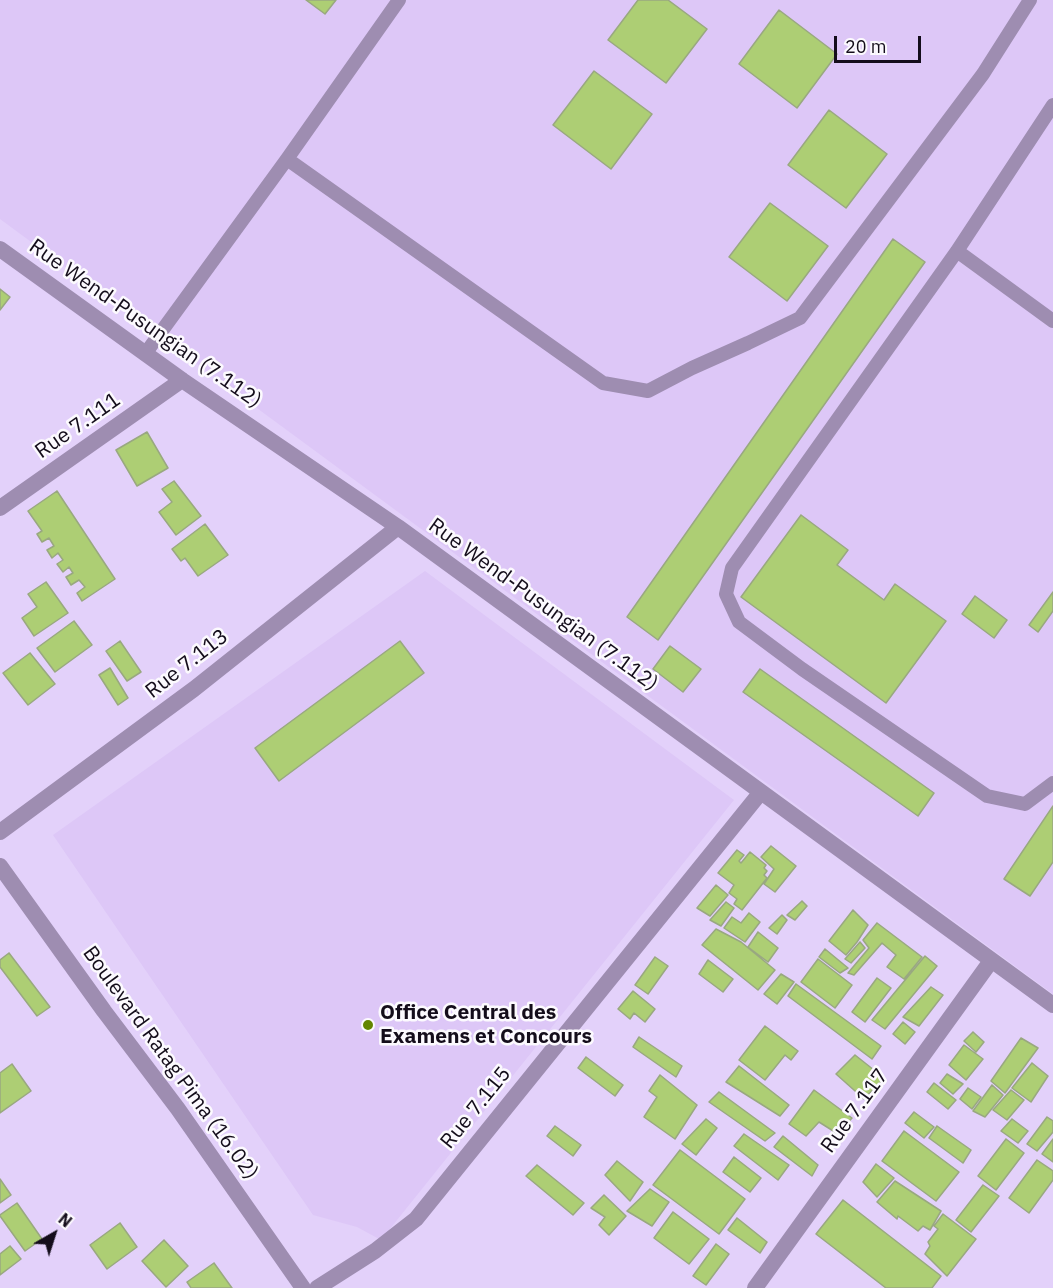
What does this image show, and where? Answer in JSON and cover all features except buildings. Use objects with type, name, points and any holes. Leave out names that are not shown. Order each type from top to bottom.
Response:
[{"type":"street","name":"Rue Wend-Pusungian (7.112)","points":[[0,249],[182,380],[398,527],[1053,1005]]},
{"type":"street","name":"Rue 7.111","points":[[0,508],[182,380]]},
{"type":"street","name":"Rue 7.113","points":[[0,832],[194,688],[398,527]]},
{"type":"street","name":"Rue 7.115","points":[[317,1288],[375,1251],[416,1219],[761,792]]},
{"type":"street","name":"Boulevard Ratag Pima (16.02)","points":[[0,866],[178,1109],[303,1288]]},
{"type":"street","name":"Rue 7.117","points":[[755,1288],[991,961]]},
{"type":"lane","points":[[145,354],[399,0]]},
{"type":"lane","points":[[287,159],[603,383],[648,391],[800,318],[983,74],[1030,0]]},
{"type":"lane","points":[[1053,105],[957,251],[732,568],[726,594],[739,622],[802,669],[987,796],[1025,804],[1053,783]]},
{"type":"lane","points":[[957,251],[1053,321]]},
{"type":"shaded area","points":[[0,0],[1053,0],[1053,994],[0,219]]},
{"type":"shaded area","name":"Office Central des Examens et Concours","points":[[425,571],[734,800],[381,1240],[357,1227],[313,1215],[53,835]]},
{"type":"place","name":"Office Central des Examens et Concours","points":[[368,1025]]}]
